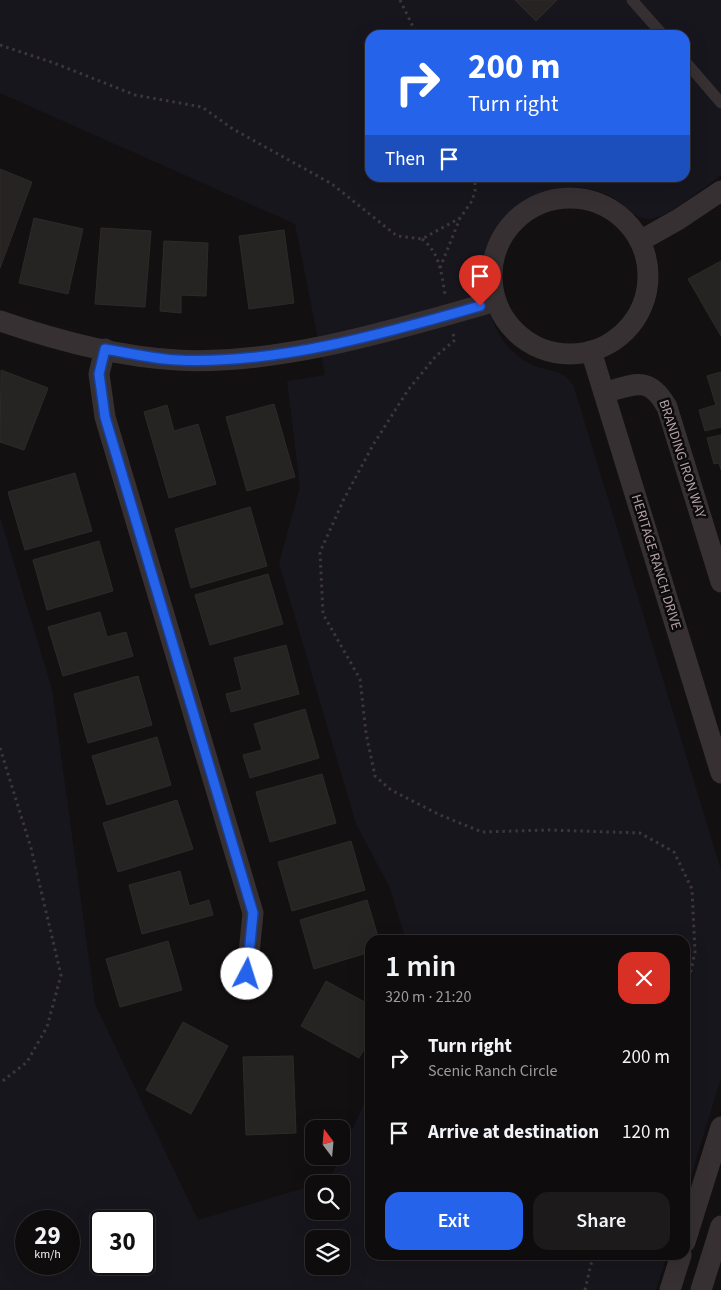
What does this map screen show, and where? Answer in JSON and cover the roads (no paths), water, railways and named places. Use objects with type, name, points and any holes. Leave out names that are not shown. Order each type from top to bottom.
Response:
[{"type":"street","points":[[640,241],[679,219],[721,191]]},
{"type":"street","points":[[578,198],[603,205],[625,220],[640,241],[647,263],[648,285],[642,307],[630,326],[612,342],[591,351],[568,354],[544,350],[523,339],[507,322],[496,301],[492,276],[496,250],[508,227],[528,210],[552,200],[578,198]]},
{"type":"street","points":[[0,321],[36,333],[105,349],[176,360],[222,360],[306,350],[496,301]]},
{"type":"street","points":[[105,349],[99,374],[105,417],[253,913],[247,974]]},
{"type":"street","name":"HERITAGE RANCH DRIVE","points":[[591,351],[721,773]]},
{"type":"street","name":"BRANDING IRON WAY","points":[[604,393],[636,384],[648,385],[660,393],[667,407],[721,582]]},
{"type":"street","points":[[690,1226],[721,1127]]},
{"type":"street","points":[[701,1290],[721,1226]]},
{"type":"street","points":[[670,1290],[679,1260]]},
{"type":"lane","points":[[632,0],[659,30]]},
{"type":"lane","points":[[690,67],[721,103]]}]
